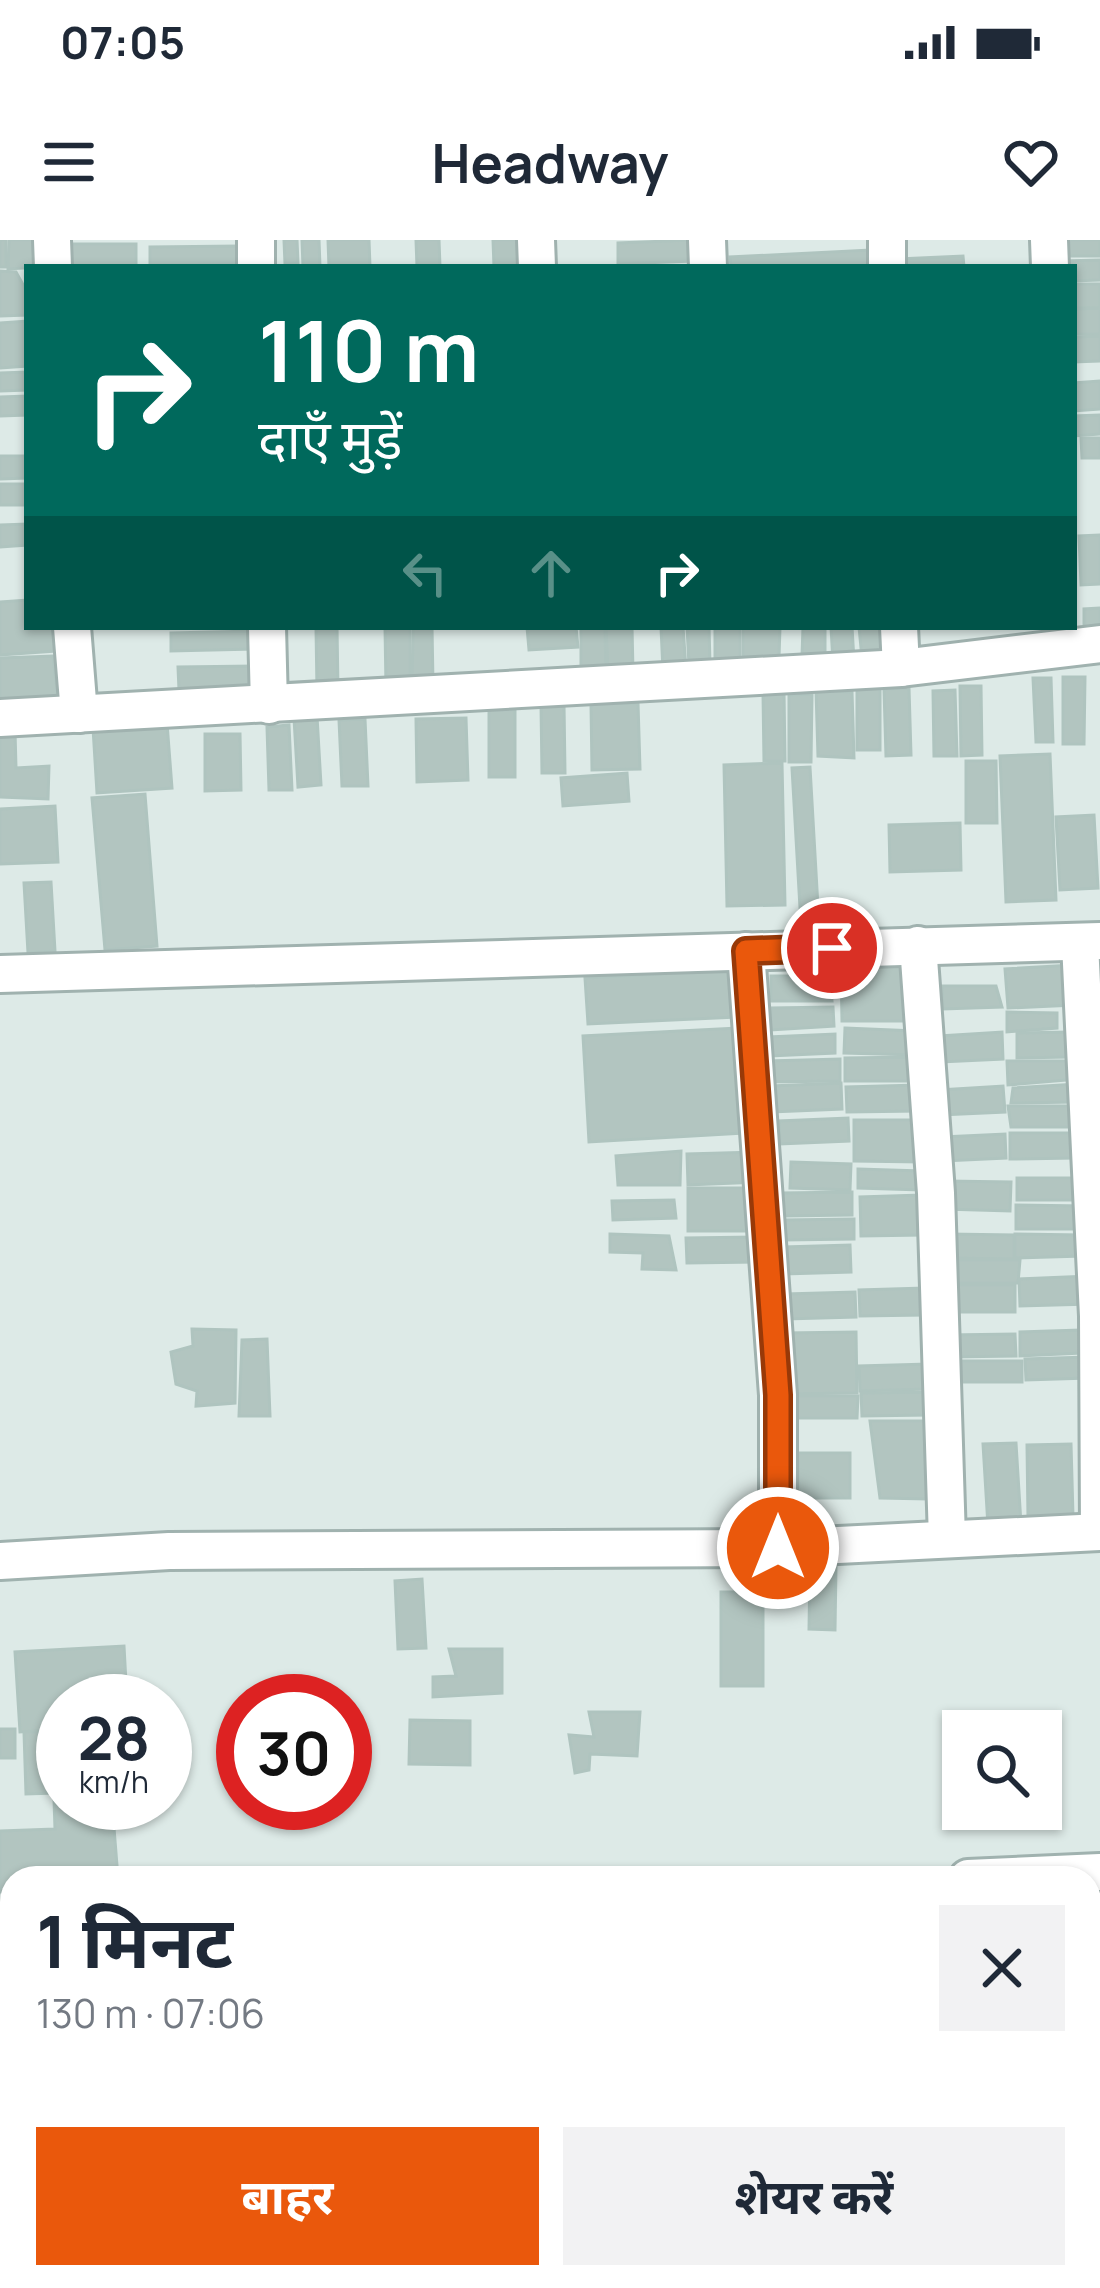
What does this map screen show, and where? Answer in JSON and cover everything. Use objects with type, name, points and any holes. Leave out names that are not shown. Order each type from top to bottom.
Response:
[{"type":"street","points":[[72,630],[79,714]]},
{"type":"street","points":[[267,630],[269,705]]},
{"type":"street","points":[[899,630],[901,668]]},
{"type":"street","points":[[0,718],[901,668],[1058,637],[1100,644]]},
{"type":"street","points":[[0,974],[1090,942],[1099,1532],[778,1548],[169,1551],[0,1561]]},
{"type":"street","points":[[919,945],[936,1193],[947,1539]]},
{"type":"street","points":[[746,951],[778,1395],[778,1548]]},
{"type":"building","points":[[0,240],[6,240],[6,267],[0,267]]},
{"type":"building","points":[[9,240],[38,240],[39,264],[8,269]]},
{"type":"building","points":[[284,240],[297,240],[298,263],[285,264]]},
{"type":"building","points":[[302,240],[319,240],[320,264],[303,264]]},
{"type":"building","points":[[328,240],[369,240],[370,264],[329,264]]},
{"type":"building","points":[[416,240],[439,240],[440,264],[417,264]]},
{"type":"building","points":[[493,240],[523,240],[524,264],[494,264]]},
{"type":"building","points":[[692,240],[693,261],[618,264],[618,243]]},
{"type":"building","points":[[1059,240],[1100,240],[1100,256],[1059,256]]},
{"type":"building","points":[[67,244],[136,244],[136,264],[68,264]]},
{"type":"building","points":[[239,246],[239,264],[150,264],[150,247]]},
{"type":"building","points":[[870,250],[871,264],[731,264],[730,257]]},
{"type":"building","points":[[963,256],[964,264],[900,264],[899,259]]},
{"type":"building","points":[[1100,260],[1100,280],[1077,281],[1077,264],[1064,261]]},
{"type":"building","points":[[0,271],[16,272],[24,287],[24,315],[0,316]]},
{"type":"building","points":[[1077,284],[1100,284],[1100,308],[1077,308]]},
{"type":"building","points":[[1100,308],[1100,334],[1077,334],[1077,309]]},
{"type":"building","points":[[24,321],[24,366],[0,368],[0,323]]},
{"type":"building","points":[[1100,336],[1100,361],[1077,362],[1077,337]]},
{"type":"building","points":[[24,372],[24,390],[0,391],[0,373]]},
{"type":"building","points":[[1100,381],[1100,409],[1077,411],[1077,383]]},
{"type":"building","points":[[24,396],[24,415],[0,416],[0,397]]},
{"type":"building","points":[[1100,415],[1100,434],[1077,436],[1077,416]]},
{"type":"building","points":[[1081,438],[1100,438],[1100,458],[1082,458]]},
{"type":"building","points":[[0,456],[24,456],[24,478],[0,479]]},
{"type":"building","points":[[0,484],[24,484],[24,505],[0,505]]},
{"type":"building","points":[[24,524],[24,545],[0,547],[0,525]]},
{"type":"building","points":[[1100,535],[1100,584],[1081,585],[1079,536]]},
{"type":"building","points":[[24,600],[24,630],[53,630],[55,651],[0,655],[0,602]]},
{"type":"building","points":[[1100,608],[1100,628],[1084,628],[1084,609]]},
{"type":"building","points":[[316,630],[337,630],[338,690],[317,690]]},
{"type":"building","points":[[385,630],[410,630],[410,686],[386,687]]},
{"type":"building","points":[[413,630],[432,630],[433,684],[412,686]]},
{"type":"building","points":[[527,630],[576,630],[578,647],[529,650]]},
{"type":"building","points":[[581,630],[605,630],[606,676],[581,676]]},
{"type":"building","points":[[606,630],[632,630],[633,672],[608,673]]},
{"type":"building","points":[[661,630],[683,630],[686,669],[663,671]]},
{"type":"building","points":[[687,630],[709,630],[710,664],[689,665]]},
{"type":"building","points":[[715,630],[740,630],[740,660],[715,661]]},
{"type":"building","points":[[743,630],[780,630],[779,657],[743,657]]},
{"type":"building","points":[[803,630],[825,630],[825,657],[802,656]]},
{"type":"building","points":[[831,630],[852,630],[854,661],[833,662]]},
{"type":"building","points":[[859,630],[881,630],[883,656],[862,658]]},
{"type":"building","points":[[254,631],[254,649],[171,651],[171,633]]},
{"type":"building","points":[[53,656],[58,699],[0,702],[0,658]]},
{"type":"building","points":[[257,666],[258,688],[179,690],[178,667]]},
{"type":"building","points":[[1063,677],[1085,677],[1084,744],[1063,744]]},
{"type":"building","points":[[1033,678],[1051,678],[1053,742],[1036,742]]},
{"type":"building","points":[[880,685],[880,750],[857,750],[857,686]]},
{"type":"building","points":[[960,686],[981,686],[982,755],[961,756]]},
{"type":"building","points":[[909,688],[911,755],[886,756],[884,689]]},
{"type":"building","points":[[816,690],[852,692],[854,758],[818,756]]},
{"type":"building","points":[[955,690],[957,756],[934,756],[933,691]]},
{"type":"building","points":[[784,692],[785,761],[764,761],[763,693]]},
{"type":"building","points":[[812,694],[811,762],[789,762],[789,695]]},
{"type":"building","points":[[638,703],[640,769],[592,770],[591,704]]},
{"type":"building","points":[[541,705],[564,705],[565,773],[542,773]]},
{"type":"building","points":[[489,710],[515,710],[515,777],[489,777]]},
{"type":"building","points":[[317,716],[321,785],[298,787],[294,718]]},
{"type":"building","points":[[466,718],[468,780],[417,782],[416,719]]},
{"type":"building","points":[[365,719],[368,786],[342,786],[339,720]]},
{"type":"building","points":[[167,723],[172,788],[97,793],[93,728]]},
{"type":"building","points":[[289,725],[292,790],[269,790],[267,727]]},
{"type":"building","points":[[15,731],[16,768],[49,766],[48,799],[0,797],[0,733]]},
{"type":"building","points":[[205,734],[240,734],[241,790],[205,791]]},
{"type":"building","points":[[1050,754],[1056,900],[1006,902],[1000,756]]},
{"type":"building","points":[[966,761],[996,761],[997,823],[966,823]]},
{"type":"building","points":[[782,763],[785,905],[727,906],[724,765]]},
{"type":"building","points":[[810,767],[818,907],[800,908],[792,768]]},
{"type":"building","points":[[627,773],[629,801],[563,806],[561,778]]},
{"type":"building","points":[[145,794],[157,946],[105,950],[92,798]]},
{"type":"building","points":[[55,806],[58,862],[0,864],[0,809]]},
{"type":"building","points":[[1094,815],[1098,888],[1060,890],[1056,817]]},
{"type":"building","points":[[960,823],[961,870],[890,872],[889,825]]},
{"type":"building","points":[[51,882],[55,951],[28,953],[24,883]]},
{"type":"building","points":[[841,963],[911,963],[911,1021],[842,1021]]},
{"type":"building","points":[[806,964],[829,965],[832,1001],[771,1001],[771,976],[807,976]]},
{"type":"building","points":[[1072,965],[1074,1005],[1008,1008],[1005,969]]},
{"type":"building","points":[[733,970],[736,1017],[588,1024],[585,978]]},
{"type":"building","points":[[942,986],[996,986],[1002,1007],[943,1009]]},
{"type":"building","points":[[833,1007],[834,1026],[771,1030],[771,1008]]},
{"type":"building","points":[[1007,1012],[1057,1013],[1057,1028],[1007,1032]]},
{"type":"building","points":[[737,1028],[743,1133],[589,1142],[583,1036]]},
{"type":"building","points":[[845,1028],[915,1031],[915,1055],[844,1053]]},
{"type":"building","points":[[1002,1032],[1003,1059],[941,1062],[940,1036]]},
{"type":"building","points":[[1069,1032],[1069,1057],[1017,1058],[1017,1033]]},
{"type":"building","points":[[835,1034],[835,1053],[770,1056],[769,1037]]},
{"type":"building","points":[[913,1057],[913,1081],[845,1081],[845,1058]]},
{"type":"building","points":[[840,1059],[840,1081],[769,1082],[768,1061]]},
{"type":"building","points":[[1007,1061],[1078,1061],[1080,1079],[1008,1085]]},
{"type":"building","points":[[841,1083],[842,1109],[772,1112],[771,1086]]},
{"type":"building","points":[[1076,1084],[1075,1102],[1011,1103],[1013,1088]]},
{"type":"building","points":[[918,1085],[918,1111],[847,1112],[846,1087]]},
{"type":"building","points":[[1003,1086],[1005,1112],[941,1115],[940,1090]]},
{"type":"building","points":[[1008,1106],[1075,1106],[1075,1127],[1011,1127]]},
{"type":"building","points":[[848,1118],[849,1141],[780,1144],[779,1121]]},
{"type":"building","points":[[854,1120],[923,1120],[922,1162],[854,1161]]},
{"type":"building","points":[[1010,1133],[1074,1133],[1075,1158],[1010,1159]]},
{"type":"building","points":[[1005,1134],[1006,1158],[944,1161],[943,1137]]},
{"type":"building","points":[[681,1151],[680,1185],[618,1185],[616,1156]]},
{"type":"building","points":[[757,1152],[759,1182],[688,1185],[687,1154]]},
{"type":"building","points":[[791,1162],[851,1164],[850,1190],[790,1188]]},
{"type":"building","points":[[858,1169],[921,1171],[921,1190],[858,1188]]},
{"type":"building","points":[[1017,1178],[1082,1178],[1083,1200],[1017,1200]]},
{"type":"building","points":[[945,1181],[1011,1182],[1010,1211],[944,1209]]},
{"type":"building","points":[[688,1188],[756,1188],[756,1231],[688,1231]]},
{"type":"building","points":[[852,1192],[852,1215],[782,1216],[782,1193]]},
{"type":"building","points":[[921,1195],[922,1235],[861,1236],[860,1197]]},
{"type":"building","points":[[674,1200],[676,1218],[613,1220],[612,1201]]},
{"type":"building","points":[[1016,1205],[1084,1206],[1084,1229],[1016,1229]]},
{"type":"building","points":[[854,1219],[854,1239],[784,1240],[784,1220]]},
{"type":"building","points":[[610,1234],[669,1236],[676,1270],[642,1269],[643,1253],[610,1252]]},
{"type":"building","points":[[947,1234],[1014,1235],[1014,1259],[946,1258]]},
{"type":"building","points":[[1015,1234],[1081,1235],[1082,1256],[1015,1258]]},
{"type":"building","points":[[755,1237],[757,1262],[687,1263],[686,1238]]},
{"type":"building","points":[[850,1245],[851,1272],[784,1274],[784,1247]]},
{"type":"building","points":[[947,1260],[1020,1260],[1018,1283],[945,1283]]},
{"type":"building","points":[[1089,1276],[1090,1304],[1020,1306],[1019,1279]]},
{"type":"building","points":[[944,1285],[1015,1285],[1015,1312],[944,1312]]},
{"type":"building","points":[[924,1288],[924,1315],[860,1316],[859,1290]]},
{"type":"building","points":[[855,1292],[856,1317],[786,1319],[786,1294]]},
{"type":"building","points":[[192,1329],[236,1330],[235,1403],[196,1406],[197,1391],[176,1384],[171,1352],[193,1346]]},
{"type":"building","points":[[1080,1330],[1081,1353],[1020,1356],[1020,1332]]},
{"type":"building","points":[[856,1332],[857,1393],[786,1394],[785,1333]]},
{"type":"building","points":[[1015,1334],[1016,1356],[949,1357],[948,1335]]},
{"type":"building","points":[[267,1339],[270,1416],[239,1416],[242,1340]]},
{"type":"building","points":[[1087,1357],[1088,1378],[1026,1380],[1025,1359]]},
{"type":"building","points":[[955,1361],[1022,1361],[1022,1382],[954,1382]]},
{"type":"building","points":[[928,1364],[929,1389],[860,1391],[859,1366]]},
{"type":"building","points":[[929,1392],[929,1415],[862,1416],[861,1393]]},
{"type":"building","points":[[790,1396],[858,1396],[857,1418],[790,1418]]},
{"type":"building","points":[[870,1421],[928,1421],[928,1499],[880,1498]]},
{"type":"building","points":[[1016,1443],[1021,1524],[988,1526],[983,1444]]},
{"type":"building","points":[[1071,1444],[1073,1516],[1028,1517],[1027,1445]]},
{"type":"building","points":[[798,1453],[850,1453],[850,1498],[799,1498]]},
{"type":"building","points":[[810,1566],[836,1566],[835,1630],[809,1629]]},
{"type":"building","points":[[422,1579],[426,1648],[398,1649],[395,1581]]},
{"type":"building","points":[[721,1592],[763,1592],[763,1686],[721,1686]]},
{"type":"building","points":[[124,1646],[126,1674],[36,1674],[36,1731],[20,1732],[15,1652]]},
{"type":"building","points":[[449,1649],[502,1649],[502,1693],[433,1697],[433,1677],[456,1676]]},
{"type":"building","points":[[589,1712],[640,1712],[637,1756],[590,1754],[589,1770],[575,1773],[569,1735],[594,1737]]},
{"type":"building","points":[[410,1720],[470,1721],[470,1765],[409,1764]]},
{"type":"building","points":[[0,1729],[15,1729],[15,1758],[0,1758]]},
{"type":"building","points":[[24,1732],[36,1732],[36,1794],[26,1794]]},
{"type":"building","points":[[114,1830],[117,1866],[0,1866],[0,1831]]},
{"type":"route","points":[[778,1548],[778,1395],[746,951],[832,948]]}]
